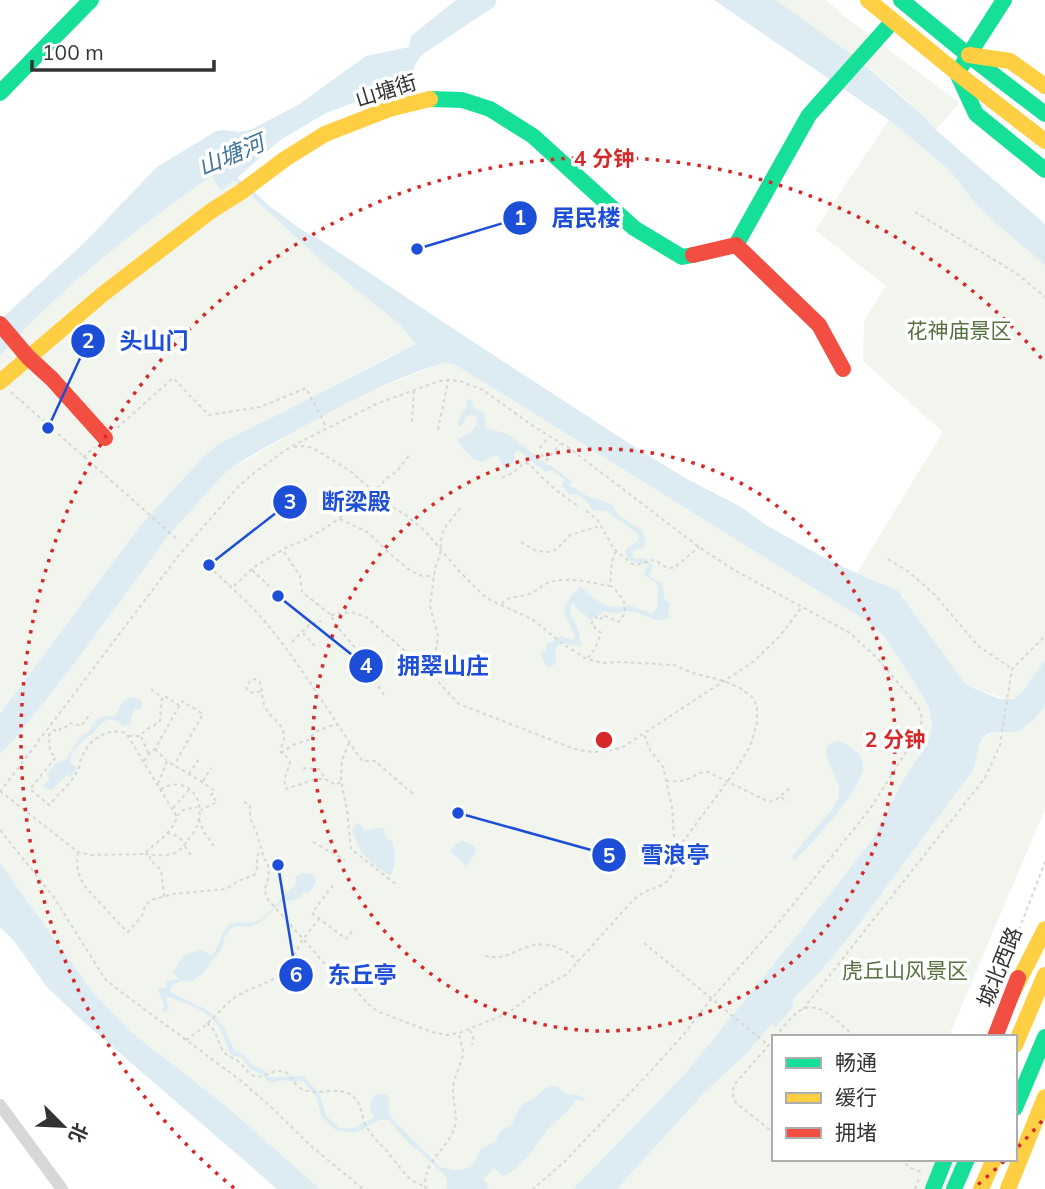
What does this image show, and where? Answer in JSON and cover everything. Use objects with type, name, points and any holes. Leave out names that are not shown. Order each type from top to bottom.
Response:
[{"type":"main road","points":[[0,93],[91,0]]},
{"type":"main road","points":[[868,0],[1045,141]]},
{"type":"main road","points":[[901,0],[1045,114]]},
{"type":"main road","points":[[957,73],[1004,0]]},
{"type":"main road","points":[[843,369],[819,325],[736,245],[809,115],[893,21]]},
{"type":"main road","points":[[968,55],[1010,61],[1045,86]]},
{"type":"main road","points":[[957,73],[976,114],[1045,170]]},
{"type":"main road","name":"山塘街","points":[[0,382],[103,294],[211,211],[285,159],[325,134],[389,109],[431,99],[462,100],[490,109],[533,136],[634,228],[682,257],[736,245]]},
{"type":"main road","points":[[0,324],[105,438]]},
{"type":"main road","name":"城北西路","points":[[996,1035],[1045,912]]},
{"type":"main road","points":[[1013,992],[1045,929]]},
{"type":"main road","points":[[1017,1040],[1045,975]]},
{"type":"main road","points":[[1017,1103],[1045,1037]]},
{"type":"main road","points":[[1008,1189],[1045,1097]]},
{"type":"main road","points":[[935,1184],[944,1161]]},
{"type":"main road","points":[[954,1189],[966,1161]]},
{"type":"main road","points":[[981,1189],[993,1161]]},
{"type":"street","points":[[0,1105],[62,1189]]},
{"type":"path","points":[[915,212],[1016,273],[1045,297]]},
{"type":"path","points":[[105,438],[173,378],[209,415],[260,407],[306,388],[326,428]]},
{"type":"path","points":[[438,430],[449,380]]},
{"type":"path","points":[[160,789],[177,784],[190,789],[197,797],[200,811],[197,825],[186,844],[180,851],[171,854],[96,855],[78,852],[0,791],[179,555],[255,472],[290,447],[326,428],[376,404],[439,381],[460,381],[483,390],[561,443],[699,547],[734,570],[834,622],[868,648],[920,710],[920,730],[870,809],[774,928],[615,1110],[533,1189]]},
{"type":"path","points":[[0,382],[179,541]]},
{"type":"path","points":[[412,422],[414,389]]},
{"type":"path","points":[[540,448],[549,436]]},
{"type":"path","points":[[541,454],[547,460],[561,443]]},
{"type":"path","points":[[290,447],[304,446],[322,453],[350,471],[426,532],[471,584],[490,600],[532,618],[563,644],[588,659],[601,663],[674,665],[724,681],[740,688],[751,697],[758,712],[750,746],[728,781],[675,851]]},
{"type":"path","points":[[232,588],[251,570],[365,502],[397,471],[410,454]]},
{"type":"path","points":[[502,478],[526,463],[578,506]]},
{"type":"path","points":[[428,671],[438,636],[430,607],[435,568],[446,526],[462,506]]},
{"type":"path","points":[[586,511],[597,519],[616,551],[632,564],[654,560],[674,568],[699,547]]},
{"type":"path","points":[[339,518],[369,533],[411,570],[422,576],[434,576]]},
{"type":"path","points":[[521,542],[536,551],[550,552],[557,549],[570,535],[601,526]]},
{"type":"path","points":[[282,550],[300,576],[302,592],[331,615],[335,624],[363,657],[384,696]]},
{"type":"path","points":[[610,586],[612,561],[616,551]]},
{"type":"path","points":[[888,559],[909,572],[935,595],[978,646],[1012,669]]},
{"type":"path","points":[[251,570],[269,586]]},
{"type":"path","points":[[214,571],[267,624],[362,761],[375,761],[413,794]]},
{"type":"path","points":[[502,604],[503,600],[528,595],[557,580],[610,586],[621,595],[625,605],[624,615],[618,622],[603,615],[600,620],[596,617],[591,624],[601,633],[588,659]]},
{"type":"path","points":[[331,615],[352,612],[366,617],[428,671],[459,704],[575,749],[601,753],[623,747],[753,662],[779,637],[802,607]]},
{"type":"path","points":[[292,642],[309,625],[321,621]]},
{"type":"path","points":[[302,632],[315,646]]},
{"type":"path","points":[[778,1035],[803,1009],[985,778],[1000,745],[1012,669],[1045,636]]},
{"type":"path","points":[[260,691],[249,692],[246,687],[248,682],[255,679],[260,682],[266,709],[282,727],[284,739],[281,753]]},
{"type":"path","points":[[151,689],[180,706]]},
{"type":"path","points":[[128,736],[140,736],[160,721],[162,697]]},
{"type":"path","points":[[144,762],[155,749],[182,701],[203,714],[174,765]]},
{"type":"path","points":[[91,713],[81,726],[69,723],[49,735],[50,752],[57,757],[30,789],[49,805],[78,770],[82,756],[94,740],[104,733],[125,733],[177,817]]},
{"type":"path","points":[[281,753],[308,740],[314,733],[328,726],[338,725]]},
{"type":"path","points":[[244,802],[250,805],[250,818],[260,850],[268,863],[266,897],[331,972],[353,987],[373,1009],[383,1014],[432,1032],[447,1035],[459,1033],[513,1010],[543,987],[566,975],[633,900],[670,880],[675,851],[672,807],[661,762],[650,750],[644,734]]},
{"type":"path","points":[[140,736],[149,754]]},
{"type":"path","points":[[349,742],[342,760],[341,781],[351,849],[398,886]]},
{"type":"path","points":[[155,749],[167,761],[215,791],[211,795],[217,802],[200,811]]},
{"type":"path","points":[[281,753],[290,762],[284,778],[286,789],[316,779],[325,779],[336,785],[341,781]]},
{"type":"path","points":[[189,774],[198,760]]},
{"type":"path","points":[[158,785],[167,761]]},
{"type":"path","points":[[202,782],[211,768]]},
{"type":"path","points":[[303,768],[319,769],[325,779]]},
{"type":"path","points":[[666,781],[687,780],[703,771],[765,801],[773,801],[790,788]]},
{"type":"path","points":[[172,809],[190,789]]},
{"type":"path","points":[[780,797],[788,802]]},
{"type":"path","points":[[144,854],[176,822],[183,810],[199,807]]},
{"type":"path","points":[[199,818],[203,831],[214,846]]},
{"type":"path","points":[[0,830],[53,896],[105,979],[240,1080],[311,1146],[363,1189]]},
{"type":"path","points":[[166,833],[175,835],[186,844],[192,857]]},
{"type":"path","points":[[313,842],[345,860]]},
{"type":"path","points":[[78,852],[78,869],[85,888],[128,932],[142,916],[149,901],[173,894],[231,887],[254,875],[257,869],[257,853],[260,850]]},
{"type":"path","points":[[150,855],[150,860],[161,870],[164,897]]},
{"type":"path","points":[[1002,974],[1045,862]]},
{"type":"path","points":[[333,885],[312,913],[346,939],[353,930]]},
{"type":"path","points":[[185,1041],[226,1003],[281,975],[319,919]]},
{"type":"path","points":[[644,943],[767,1044]]},
{"type":"path","points":[[485,956],[502,957],[540,945],[558,947],[578,962]]},
{"type":"path","points":[[803,1009],[821,1010],[852,1035]]},
{"type":"path","points":[[207,1023],[214,1028],[226,1055],[239,1062],[252,1075],[262,1076],[282,1071],[302,1089],[328,1093],[340,1090],[349,1093],[358,1100],[368,1128],[404,1174],[426,1188]]},
{"type":"path","points":[[469,1029],[474,1040],[472,1045]]},
{"type":"path","points":[[426,1188],[424,1181],[431,1164],[453,1132],[456,1121],[453,1085],[463,1052],[459,1033]]},
{"type":"path","points":[[772,1040],[736,1084],[732,1093],[736,1103],[772,1131]]},
{"type":"path","points":[[902,1161],[935,1184]]},
{"type":"green space","points":[[776,0],[826,0],[959,103],[936,130],[880,77]]},
{"type":"green space","name":"花神庙景区","points":[[889,120],[950,171],[992,220],[1045,265],[1045,660],[1017,698],[1005,699],[966,685],[883,583],[857,573],[943,432],[863,361],[864,321],[886,286],[815,230]]},
{"type":"green space","points":[[211,175],[234,180],[327,266],[399,324],[416,344],[220,443],[204,456],[140,526],[0,714],[0,356],[48,306],[100,260]]},
{"type":"green space","name":"虎丘山风景区","points":[[442,363],[454,364],[868,622],[884,636],[929,707],[932,726],[926,746],[904,779],[872,840],[685,1074],[573,1189],[320,1189],[226,1106],[131,1032],[91,990],[0,863],[0,754],[74,664],[168,536],[232,468],[336,408]]},
{"type":"green space","name":"虎丘山风景区","points":[[1045,704],[1045,809],[951,1031],[952,1035],[772,1035],[772,1161],[938,1161],[926,1189],[617,1189],[704,1093],[748,1052],[771,1023],[776,1027],[793,1007],[794,998],[821,971],[857,927],[971,773],[980,743],[996,731],[1025,729]]},
{"type":"water","name":"山塘河","points":[[456,0],[496,0],[495,6],[423,54],[407,83],[326,113],[280,140],[237,178],[299,228],[641,451],[821,556],[897,590],[966,685],[1000,699],[1014,699],[1045,660],[1045,704],[1040,712],[1019,731],[995,732],[984,737],[971,773],[857,927],[821,971],[794,998],[793,1007],[776,1027],[771,1024],[748,1052],[704,1093],[617,1189],[573,1189],[685,1074],[806,924],[872,840],[904,779],[926,746],[932,726],[929,707],[884,636],[868,622],[454,364],[443,363],[347,403],[256,453],[223,475],[168,536],[74,664],[0,754],[0,714],[140,526],[204,456],[220,443],[416,344],[399,324],[327,266],[234,180],[222,191],[211,176],[100,260],[48,306],[0,356],[0,320],[84,243],[157,167],[216,131],[250,130],[298,105],[366,56],[409,47],[411,36]]},
{"type":"water","points":[[714,0],[776,0],[847,51],[1045,224],[1045,265],[992,220],[950,171],[889,120]]},
{"type":"water","points":[[468,399],[474,409],[483,412],[487,420],[485,428],[508,434],[571,481],[569,486],[587,496],[611,504],[619,516],[642,530],[646,543],[632,551],[632,556],[635,559],[645,558],[653,566],[649,576],[663,584],[664,598],[671,605],[669,618],[660,620],[631,611],[605,611],[590,620],[572,603],[571,613],[581,645],[561,644],[555,649],[555,664],[546,666],[540,653],[546,651],[547,644],[562,636],[571,640],[575,638],[564,609],[572,594],[580,587],[608,606],[630,606],[652,613],[658,605],[658,587],[644,575],[647,564],[632,562],[627,558],[626,549],[638,541],[636,532],[606,511],[593,510],[580,496],[569,495],[562,485],[565,480],[552,470],[545,472],[519,450],[514,453],[515,459],[507,470],[497,456],[482,462],[473,459],[457,441],[476,426],[477,417],[472,415],[465,417],[464,423],[459,427],[458,425],[461,413],[467,408]]},
{"type":"water","points":[[134,697],[140,699],[142,704],[141,709],[134,710],[130,724],[123,727],[112,720],[105,721],[73,751],[70,761],[77,769],[71,777],[67,774],[52,790],[42,787],[50,778],[46,775],[56,763],[66,760],[96,721],[115,716],[123,701]]},
{"type":"water","points":[[836,741],[846,744],[859,755],[863,763],[861,775],[846,801],[794,861],[793,855],[839,798],[839,786],[826,750]]},
{"type":"water","points":[[357,823],[365,831],[382,827],[386,838],[392,841],[395,858],[391,875],[364,855],[353,832]]},
{"type":"water","points":[[462,841],[475,847],[476,852],[466,866],[450,851]]},
{"type":"water","points":[[0,863],[91,990],[131,1032],[226,1106],[320,1189],[277,1189],[47,987],[14,941],[0,927]]},
{"type":"water","points":[[302,873],[311,874],[316,879],[309,893],[281,903],[259,923],[231,929],[225,936],[222,948],[201,975],[191,982],[181,981],[172,985],[170,992],[207,1010],[223,1026],[235,1051],[264,1070],[269,1077],[303,1076],[319,1093],[327,1117],[340,1128],[354,1128],[375,1117],[370,1109],[371,1100],[376,1094],[386,1094],[393,1120],[440,1167],[456,1170],[472,1166],[482,1148],[495,1142],[501,1130],[513,1122],[522,1105],[549,1087],[556,1086],[566,1093],[585,1099],[575,1100],[518,1167],[503,1176],[494,1168],[483,1179],[489,1186],[487,1189],[447,1189],[447,1179],[443,1173],[388,1120],[379,1120],[356,1133],[336,1130],[321,1116],[317,1098],[303,1081],[284,1080],[269,1083],[263,1075],[249,1068],[241,1057],[230,1053],[217,1025],[205,1013],[168,997],[169,1009],[162,1011],[164,1005],[158,990],[166,988],[166,982],[179,979],[173,972],[185,955],[201,950],[212,955],[228,926],[255,922],[263,917],[295,886],[296,877]]},
{"type":"traffic: fast","points":[[0,93],[91,0]]},
{"type":"traffic: fast","points":[[901,0],[1045,114]]},
{"type":"traffic: fast","points":[[1004,0],[957,73],[976,114],[1045,170]]},
{"type":"traffic: fast","points":[[736,245],[809,115],[893,21]]},
{"type":"traffic: fast","points":[[430,99],[462,100],[490,109],[533,136],[634,228],[682,257],[693,255]]},
{"type":"traffic: fast","points":[[1017,1103],[1045,1037]]},
{"type":"traffic: fast","points":[[933,1189],[944,1161]]},
{"type":"traffic: fast","points":[[954,1189],[966,1161]]},
{"type":"traffic: slow","points":[[868,0],[1045,141]]},
{"type":"traffic: slow","points":[[969,55],[1010,61],[1045,86]]},
{"type":"traffic: slow","points":[[0,382],[103,294],[211,211],[285,159],[325,134],[389,109],[430,99]]},
{"type":"traffic: slow","points":[[1013,992],[1045,929]]},
{"type":"traffic: slow","points":[[1017,1040],[1045,975]]},
{"type":"traffic: slow","points":[[1008,1189],[1045,1097]]},
{"type":"traffic: slow","points":[[981,1189],[993,1161]]},
{"type":"traffic: jam","points":[[693,255],[736,245],[819,325],[843,369]]},
{"type":"traffic: jam","points":[[0,324],[105,438]]},
{"type":"traffic: jam","points":[[996,1035],[1018,978]]},
{"type":"place","name":"居民楼","points":[[417,249]]},
{"type":"place","name":"头山门","points":[[48,428]]},
{"type":"place","name":"断梁殿","points":[[209,565]]},
{"type":"place","name":"拥翠山庄","points":[[278,596]]},
{"type":"place","name":"雪浪亭","points":[[458,813]]},
{"type":"place","name":"东丘亭","points":[[278,865]]}]
